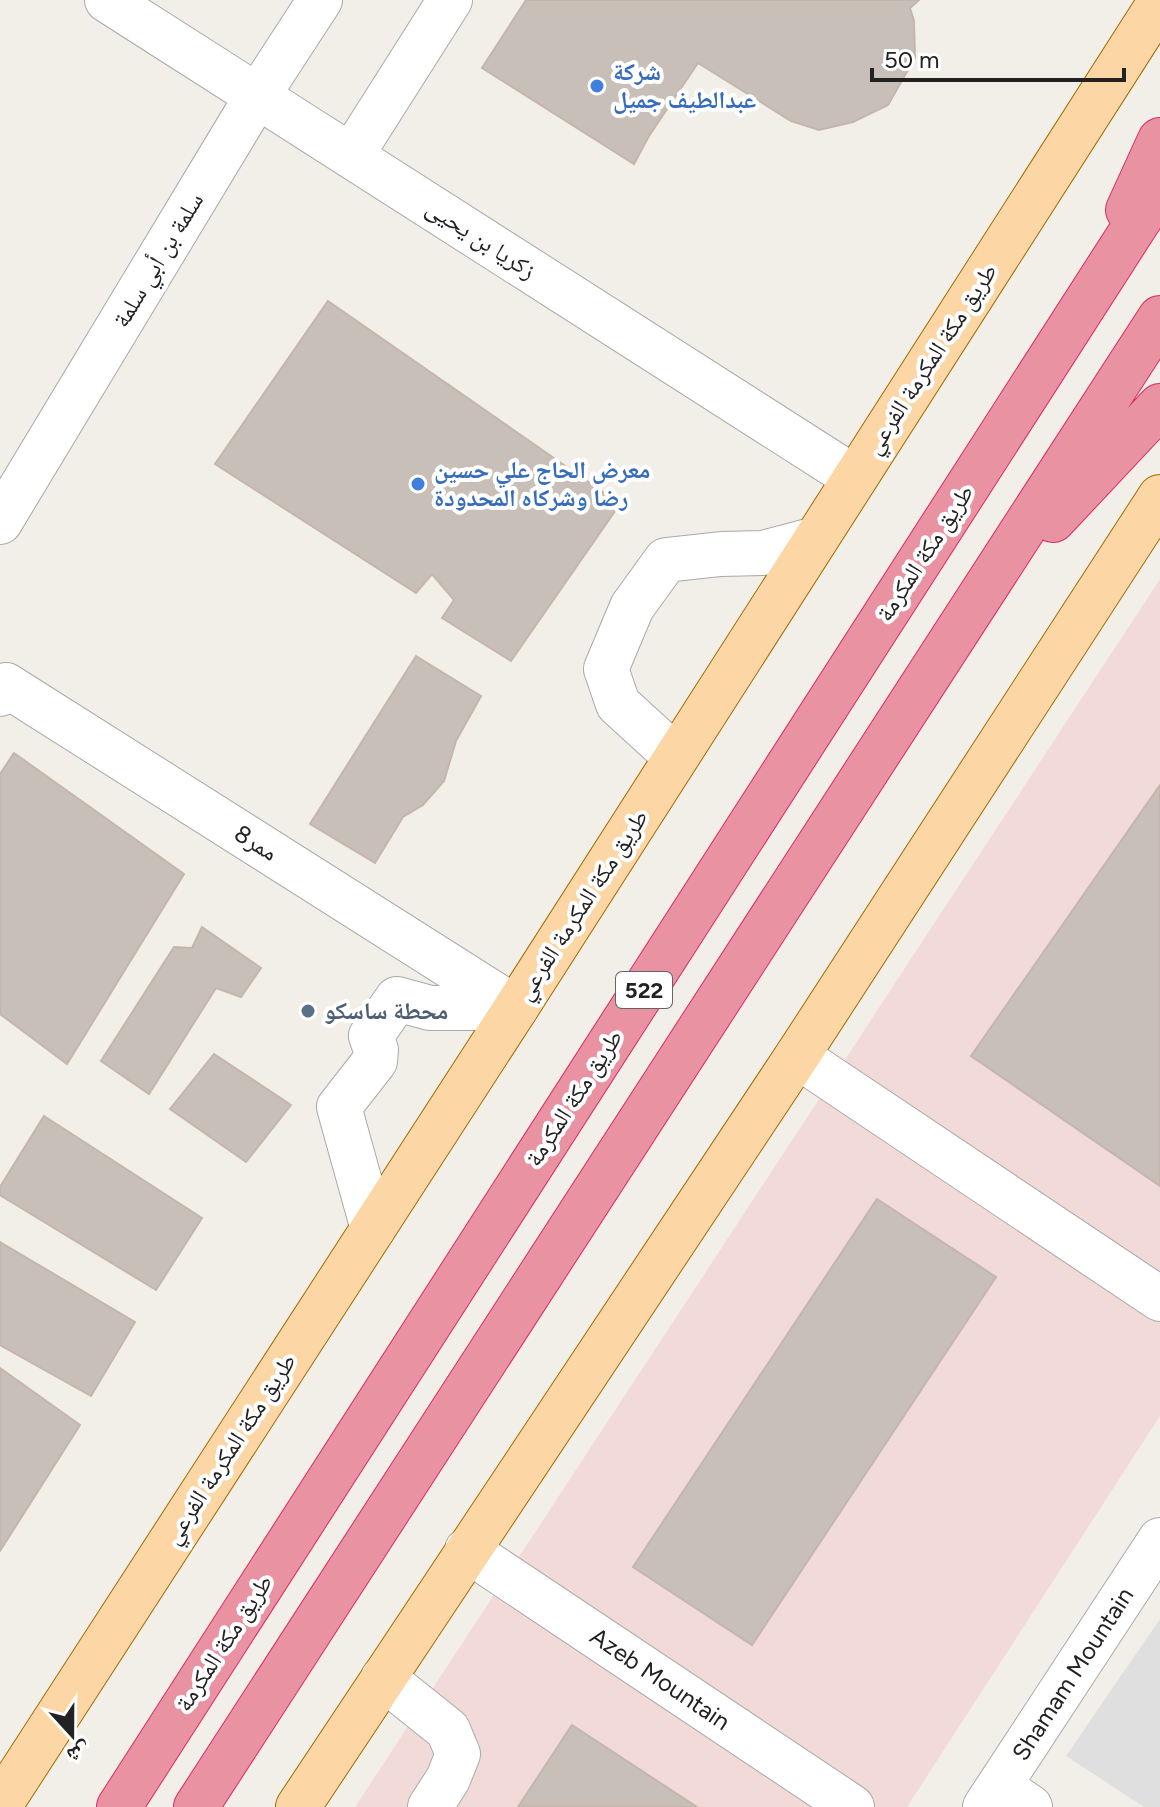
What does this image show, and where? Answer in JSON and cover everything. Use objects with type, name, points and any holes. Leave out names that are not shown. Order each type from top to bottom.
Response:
[{"type":"highway","points":[[1090,295],[1160,140]]},
{"type":"highway","name":"طريق مكة المكرمة","points":[[123,1800],[1160,187]]},
{"type":"highway","name":"522","points":[[196,1807],[1160,318]]},
{"type":"highway","points":[[974,603],[1160,406]]},
{"type":"main road","name":"طريق مكة المكرمة الفرعي","points":[[0,1805],[516,1008],[1160,2]]},
{"type":"main road","points":[[298,1807],[797,1056],[1160,497]]},
{"type":"street","name":"زكريا بن يحيى","points":[[107,0],[855,478]]},
{"type":"street","name":"سلمة بن أبي سلمة","points":[[0,522],[258,96],[320,0]]},
{"type":"street","points":[[351,156],[450,0]]},
{"type":"street","points":[[676,757],[618,704],[606,669],[632,607],[666,560],[763,553],[816,539]]},
{"type":"street","name":"ممر8","points":[[0,694],[6,685],[516,1008]]},
{"type":"street","points":[[373,1229],[339,1107],[375,1061],[376,1050],[371,1036],[397,999],[430,1008],[516,1008]]},
{"type":"street","points":[[797,1056],[1160,1299]]},
{"type":"street","name":"Shamam Mountain","points":[[1005,1800],[1160,1540]]},
{"type":"street","name":"Azeb Mountain","points":[[467,1550],[852,1807]]},
{"type":"street","points":[[383,1678],[448,1730],[458,1754],[448,1779],[430,1807]]},
{"type":"shaded area","points":[[1160,579],[1160,1416],[907,1807],[355,1807]]},
{"type":"shaded area","points":[[1160,1619],[1160,1807],[1144,1807],[1066,1756]]},
{"type":"building","name":"شركة عبدالطيف جميل","points":[[526,0],[919,0],[910,8],[914,21],[915,58],[888,105],[853,122],[819,130],[791,121],[698,63],[634,164],[482,68]]},
{"type":"building","name":"معرض الحاج علي حسين رضا وشركاه المحدودة","points":[[328,301],[620,504],[511,661],[442,618],[454,600],[432,574],[416,593],[215,464]]},
{"type":"building","points":[[416,656],[481,696],[456,741],[444,781],[423,805],[403,817],[375,863],[310,824]]},
{"type":"building","points":[[14,753],[184,874],[67,1064],[0,1014],[0,774]]},
{"type":"building","points":[[1160,785],[1160,1186],[971,1056]]},
{"type":"building","points":[[202,927],[261,968],[241,997],[216,988],[149,1094],[101,1061],[174,947],[192,948]]},
{"type":"building","points":[[214,1054],[291,1105],[246,1162],[170,1109]]},
{"type":"building","points":[[44,1116],[202,1218],[156,1290],[0,1195],[0,1187]]},
{"type":"building","points":[[877,1199],[996,1277],[752,1645],[633,1567]]},
{"type":"building","points":[[0,1242],[135,1322],[91,1396],[0,1345]]},
{"type":"building","points":[[0,1368],[80,1425],[0,1551]]},
{"type":"building","points":[[572,1725],[697,1807],[518,1807]]},
{"type":"place","name":"شركة عبدالطيف جميل","points":[[597,86]]},
{"type":"place","name":"معرض الحاج علي حسين رضا وشركاه المحدودة","points":[[418,484]]},
{"type":"place","name":"محطة ساسكو","points":[[308,1011]]}]
